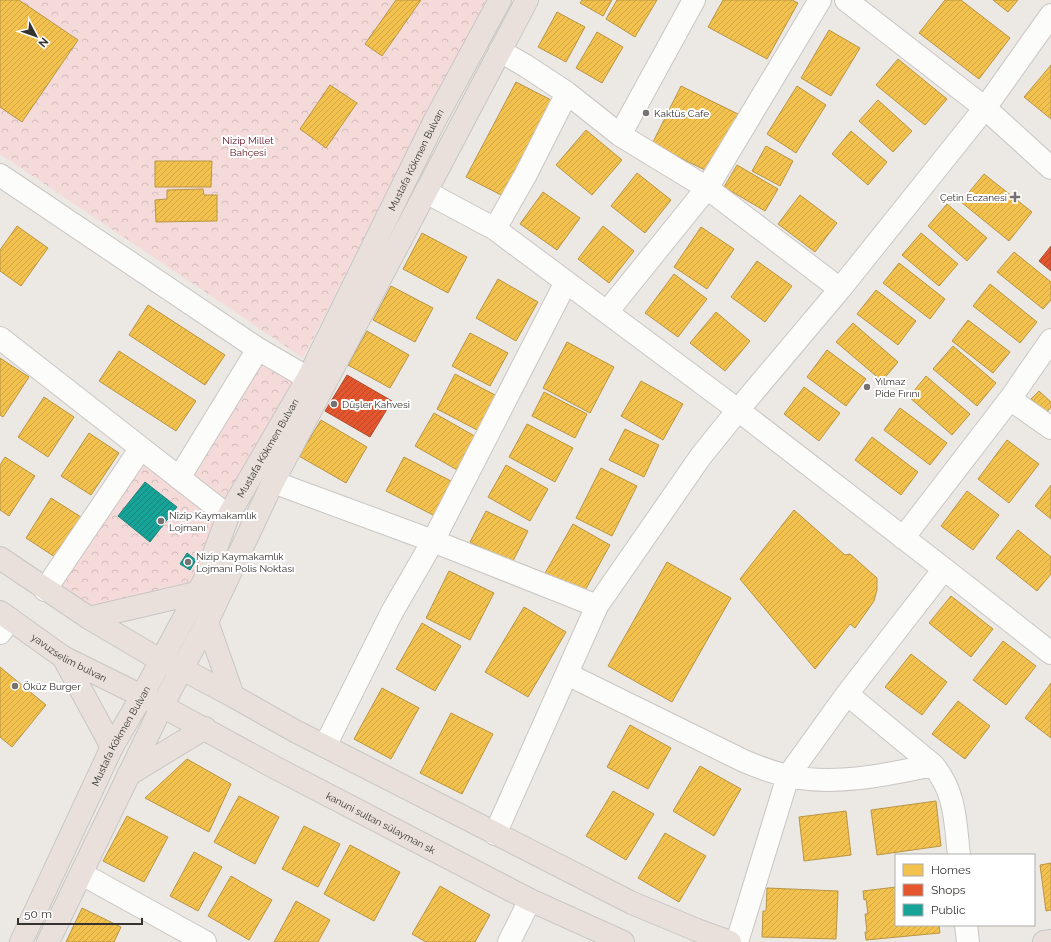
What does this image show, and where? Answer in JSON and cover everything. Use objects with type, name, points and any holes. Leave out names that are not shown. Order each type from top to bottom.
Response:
[{"type":"main road","name":"Mustafa Kökmen Bulvarı","points":[[21,942],[112,747],[142,696],[196,593],[204,581],[228,516],[308,378],[435,120],[500,0]]},
{"type":"main road","name":"Mustafa Kökmen Bulvarı","points":[[48,942],[162,706],[207,622],[273,482],[527,0]]},
{"type":"main road","points":[[0,558],[45,590],[160,660],[182,669],[233,696],[294,731],[632,903],[730,942]]},
{"type":"main road","points":[[89,618],[196,593]]},
{"type":"main road","name":"yavuzselim bulvarı","points":[[3,621],[63,657],[142,696]]},
{"type":"main road","points":[[207,622],[233,696]]},
{"type":"main road","points":[[63,657],[112,747]]},
{"type":"main road","name":"kanuni sultan sülayman sk","points":[[142,696],[530,900],[623,942]]},
{"type":"main road","points":[[128,775],[205,728]]},
{"type":"main road","points":[[1044,942],[1051,941]]},
{"type":"street","points":[[620,135],[694,0]]},
{"type":"street","points":[[607,312],[707,188],[820,0]]},
{"type":"street","points":[[846,0],[985,108],[1051,168]]},
{"type":"street","points":[[495,834],[597,606],[702,456],[738,410],[840,289],[985,108],[1051,15]]},
{"type":"street","points":[[500,51],[567,93],[620,135],[707,188],[840,289]]},
{"type":"street","points":[[496,229],[567,93]]},
{"type":"street","points":[[2,182],[258,349],[308,378]]},
{"type":"street","points":[[426,192],[496,229],[738,410],[944,568],[1051,653]]},
{"type":"street","points":[[324,746],[392,612],[433,541],[566,282]]},
{"type":"street","points":[[0,338],[228,516]]},
{"type":"street","points":[[903,538],[1010,399],[1051,340]]},
{"type":"street","points":[[179,478],[258,349]]},
{"type":"street","points":[[1010,399],[1051,428]]},
{"type":"street","points":[[45,590],[141,448]]},
{"type":"street","points":[[273,482],[433,541],[597,606]]},
{"type":"street","points":[[737,942],[788,776],[846,694],[944,568]]},
{"type":"street","points":[[567,674],[744,761],[765,770],[788,776],[814,780],[875,777],[933,765]]},
{"type":"street","points":[[846,694],[933,765],[948,786],[953,802],[959,854]]},
{"type":"street","points":[[82,874],[205,942]]},
{"type":"street","points":[[509,942],[530,900]]},
{"type":"street","points":[[966,926],[968,942]]},
{"type":"green space","name":"Nizip Millet Bahçesi","points":[[0,0],[487,0],[426,116],[303,358],[0,154]]},
{"type":"green space","points":[[258,349],[308,378],[204,581],[89,618],[45,590],[141,448],[179,478]]},
{"type":"building: Homes","points":[[0,0],[19,0],[78,40],[22,122],[0,107]]},
{"type":"building: Homes","points":[[396,0],[421,0],[382,56],[365,44]]},
{"type":"building: Homes","points":[[582,0],[612,0],[603,16],[580,3]]},
{"type":"building: Homes","points":[[617,0],[657,0],[635,37],[606,19]]},
{"type":"building: Homes","points":[[723,0],[792,0],[798,3],[767,59],[708,27]]},
{"type":"building: Homes","points":[[945,0],[961,0],[1010,38],[979,79],[919,33]]},
{"type":"building: Homes","points":[[993,0],[1018,0],[1008,12]]},
{"type":"building: Homes","points":[[557,12],[585,27],[566,62],[538,47]]},
{"type":"building: Homes","points":[[829,30],[860,48],[831,96],[801,78]]},
{"type":"building: Homes","points":[[597,32],[623,47],[602,83],[576,68]]},
{"type":"building: Homes","points":[[898,59],[947,99],[925,125],[876,85]]},
{"type":"building: Homes","points":[[1051,65],[1051,119],[1024,97]]},
{"type":"building: Homes","points":[[516,82],[553,101],[503,196],[466,177]]},
{"type":"building: Homes","points":[[330,85],[357,103],[326,148],[300,129]]},
{"type":"building: Homes","points":[[681,86],[738,114],[709,172],[652,144]]},
{"type":"building: Homes","points":[[797,86],[826,105],[796,153],[767,134]]},
{"type":"building: Homes","points":[[878,100],[912,131],[893,152],[859,121]]},
{"type":"building: Homes","points":[[586,130],[622,160],[592,195],[556,165]]},
{"type":"building: Homes","points":[[851,131],[887,162],[868,185],[832,154]]},
{"type":"building: Homes","points":[[766,146],[793,161],[780,186],[752,171]]},
{"type":"building: Homes","points":[[155,161],[212,161],[211,187],[155,187]]},
{"type":"building: Homes","points":[[737,165],[778,189],[765,211],[724,187]]},
{"type":"building: Homes","points":[[637,173],[671,200],[645,233],[611,206]]},
{"type":"building: Homes","points":[[984,174],[1032,212],[1009,241],[961,202]]},
{"type":"building: Homes","points":[[203,189],[204,195],[217,195],[217,221],[156,222],[155,200],[167,199],[167,190]]},
{"type":"building: Homes","points":[[543,192],[580,218],[557,250],[520,224]]},
{"type":"building: Homes","points":[[800,195],[837,223],[815,252],[778,224]]},
{"type":"building: Homes","points":[[947,204],[987,238],[967,261],[928,226]]},
{"type":"building: Homes","points":[[17,226],[48,248],[21,286],[0,271],[0,250]]},
{"type":"building: Homes","points":[[603,226],[634,251],[609,283],[578,259]]},
{"type":"building: Homes","points":[[701,227],[734,249],[707,289],[674,267]]},
{"type":"building: Homes","points":[[422,233],[467,257],[448,293],[403,269]]},
{"type":"building: Homes","points":[[921,233],[958,264],[939,286],[902,255]]},
{"type":"building: Homes","points":[[1014,252],[1051,282],[1051,300],[1043,309],[997,272]]},
{"type":"building: Homes","points":[[757,261],[792,286],[765,322],[731,297]]},
{"type":"building: Homes","points":[[899,263],[945,299],[930,319],[883,283]]},
{"type":"building: Homes","points":[[674,274],[707,299],[678,337],[645,313]]},
{"type":"building: Homes","points":[[498,279],[538,302],[516,341],[476,318]]},
{"type":"building: Homes","points":[[990,284],[1037,322],[1020,343],[973,306]]},
{"type":"building: Homes","points":[[391,286],[433,308],[415,342],[373,320]]},
{"type":"building: Homes","points":[[876,290],[916,321],[898,345],[857,314]]},
{"type":"building: Homes","points":[[148,305],[225,355],[205,385],[129,335]]},
{"type":"building: Homes","points":[[716,312],[750,341],[725,371],[690,343]]},
{"type":"building: Homes","points":[[968,320],[1010,352],[993,373],[952,341]]},
{"type":"building: Homes","points":[[853,323],[898,362],[882,381],[836,342]]},
{"type":"building: Homes","points":[[367,331],[409,355],[390,388],[348,365]]},
{"type":"building: Homes","points":[[470,333],[508,353],[490,386],[452,366]]},
{"type":"building: Homes","points":[[567,342],[614,367],[590,413],[543,388]]},
{"type":"building: Homes","points":[[953,346],[996,383],[977,406],[933,369]]},
{"type":"building: Homes","points":[[827,350],[866,379],[846,406],[807,377]]},
{"type":"building: Homes","points":[[119,351],[196,401],[176,431],[99,381]]},
{"type":"building: Homes","points":[[0,358],[29,377],[3,417],[0,415]]},
{"type":"building: Homes","points":[[455,374],[499,397],[481,432],[437,409]]},
{"type":"building: Homes","points":[[926,376],[970,414],[952,435],[909,397]]},
{"type":"building: Homes","points":[[641,381],[683,404],[663,440],[621,416]]},
{"type":"building: Homes","points":[[804,387],[840,413],[819,441],[784,414]]},
{"type":"building: Homes","points":[[1039,391],[1051,402],[1051,407],[1046,413],[1028,409],[1035,402],[1031,399]]},
{"type":"building: Homes","points":[[544,392],[587,414],[575,438],[532,416]]},
{"type":"building: Homes","points":[[44,397],[74,417],[48,457],[18,437]]},
{"type":"building: Homes","points":[[900,408],[947,443],[930,465],[884,430]]},
{"type":"building: Homes","points":[[434,413],[478,438],[459,471],[415,446]]},
{"type":"building: Homes","points":[[321,420],[367,447],[346,483],[299,456]]},
{"type":"building: Homes","points":[[527,424],[573,448],[555,482],[509,457]]},
{"type":"building: Homes","points":[[625,429],[659,445],[644,477],[609,460]]},
{"type":"building: Homes","points":[[89,433],[119,453],[91,495],[61,476]]},
{"type":"building: Homes","points":[[872,437],[918,472],[901,495],[855,460]]},
{"type":"building: Homes","points":[[1007,440],[1039,464],[1009,503],[978,479]]},
{"type":"building: Homes","points":[[5,457],[35,476],[9,516],[0,510],[0,465]]},
{"type":"building: Homes","points":[[404,457],[453,482],[435,516],[386,491]]},
{"type":"building: Homes","points":[[506,465],[548,489],[530,521],[488,497]]},
{"type":"building: Homes","points":[[601,468],[637,486],[612,536],[576,518]]},
{"type":"building: Homes","points":[[1051,485],[1051,519],[1035,506]]},
{"type":"building: Homes","points":[[967,491],[999,515],[973,550],[941,526]]},
{"type":"building: Homes","points":[[51,498],[81,517],[55,557],[26,538]]},
{"type":"building: Homes","points":[[794,510],[845,555],[850,554],[877,578],[877,590],[874,601],[855,628],[850,624],[815,669],[740,579]]},
{"type":"building: Homes","points":[[486,511],[528,531],[512,563],[470,542]]},
{"type":"building: Homes","points":[[573,524],[610,545],[582,596],[544,575]]},
{"type":"building: Homes","points":[[1018,530],[1051,557],[1051,574],[1037,591],[996,558]]},
{"type":"building: Homes","points":[[667,562],[731,598],[672,702],[608,666]]},
{"type":"building: Homes","points":[[449,571],[494,593],[470,640],[426,618]]},
{"type":"building: Homes","points":[[951,596],[993,629],[971,657],[929,623]]},
{"type":"building: Homes","points":[[524,607],[566,632],[528,697],[485,672]]},
{"type":"building: Homes","points":[[422,623],[461,646],[435,691],[396,669]]},
{"type":"building: Homes","points":[[1003,641],[1036,666],[1006,705],[973,680]]},
{"type":"building: Homes","points":[[911,654],[947,682],[922,715],[885,687]]},
{"type":"building: Homes","points":[[0,667],[46,705],[12,747],[0,737]]},
{"type":"building: Homes","points":[[1051,683],[1051,738],[1025,718]]},
{"type":"building: Homes","points":[[382,688],[419,708],[391,759],[354,739]]},
{"type":"building: Homes","points":[[958,701],[990,726],[965,759],[932,734]]},
{"type":"building: Homes","points":[[451,713],[493,734],[462,794],[420,773]]},
{"type":"building: Homes","points":[[630,725],[671,748],[648,789],[607,767]]},
{"type":"building: Homes","points":[[187,759],[231,784],[209,832],[145,798]]},
{"type":"building: Homes","points":[[700,766],[741,789],[714,836],[673,811]]},
{"type":"building: Homes","points":[[613,791],[654,814],[626,860],[586,836]]},
{"type":"building: Homes","points":[[239,796],[279,817],[255,864],[214,842]]},
{"type":"building: Homes","points":[[936,801],[941,846],[877,855],[871,810]]},
{"type":"building: Homes","points":[[846,811],[851,855],[804,861],[799,817]]},
{"type":"building: Homes","points":[[127,816],[168,837],[144,882],[103,861]]},
{"type":"building: Homes","points":[[304,826],[340,844],[318,887],[282,869]]},
{"type":"building: Homes","points":[[665,833],[706,856],[679,902],[638,878]]},
{"type":"building: Homes","points":[[350,845],[400,872],[374,921],[324,894]]},
{"type":"building: Homes","points":[[194,852],[222,867],[198,911],[170,896]]},
{"type":"building: Homes","points":[[1051,863],[1051,910],[1046,911],[1040,865]]},
{"type":"building: Homes","points":[[231,876],[272,900],[249,940],[208,916]]},
{"type":"building: Homes","points":[[440,886],[490,915],[475,942],[426,942],[412,934]]},
{"type":"building: Homes","points":[[895,887],[895,926],[939,926],[940,933],[866,940],[865,932],[867,932],[865,914],[868,914],[866,899],[864,900],[863,891]]},
{"type":"building: Homes","points":[[767,888],[838,891],[836,939],[762,937],[763,911],[766,911]]},
{"type":"building: Homes","points":[[296,901],[330,920],[318,942],[274,942]]},
{"type":"building: Homes","points":[[82,908],[121,927],[114,942],[66,942]]},
{"type":"building: Shops","points":[[1051,246],[1051,271],[1039,261]]},
{"type":"building: Shops","points":[[347,375],[392,401],[370,437],[325,411]]},
{"type":"building: Public","name":"Nizip Kaymakamlık Lojmanı","points":[[145,482],[177,507],[150,542],[118,516]]},
{"type":"building: Public","name":"Nizip Kaymakamlık Lojmanı Polis Noktası","points":[[187,553],[196,560],[190,570],[180,564]]},
{"type":"place","name":"Kaktüs Cafe","points":[[646,113]]},
{"type":"place","name":"Çetin Eczanesi","points":[[1015,197]]},
{"type":"place","name":"Yılmaz Pide Fırını","points":[[867,387]]},
{"type":"place","name":"Düşler Kahvesi","points":[[334,404]]},
{"type":"place","name":"Nizip Kaymakamlık Lojmanı","points":[[161,521]]},
{"type":"place","name":"Nizip Kaymakamlık Lojmanı Polis Noktası","points":[[188,562]]},
{"type":"place","name":"Öküz Burger","points":[[15,686]]}]
